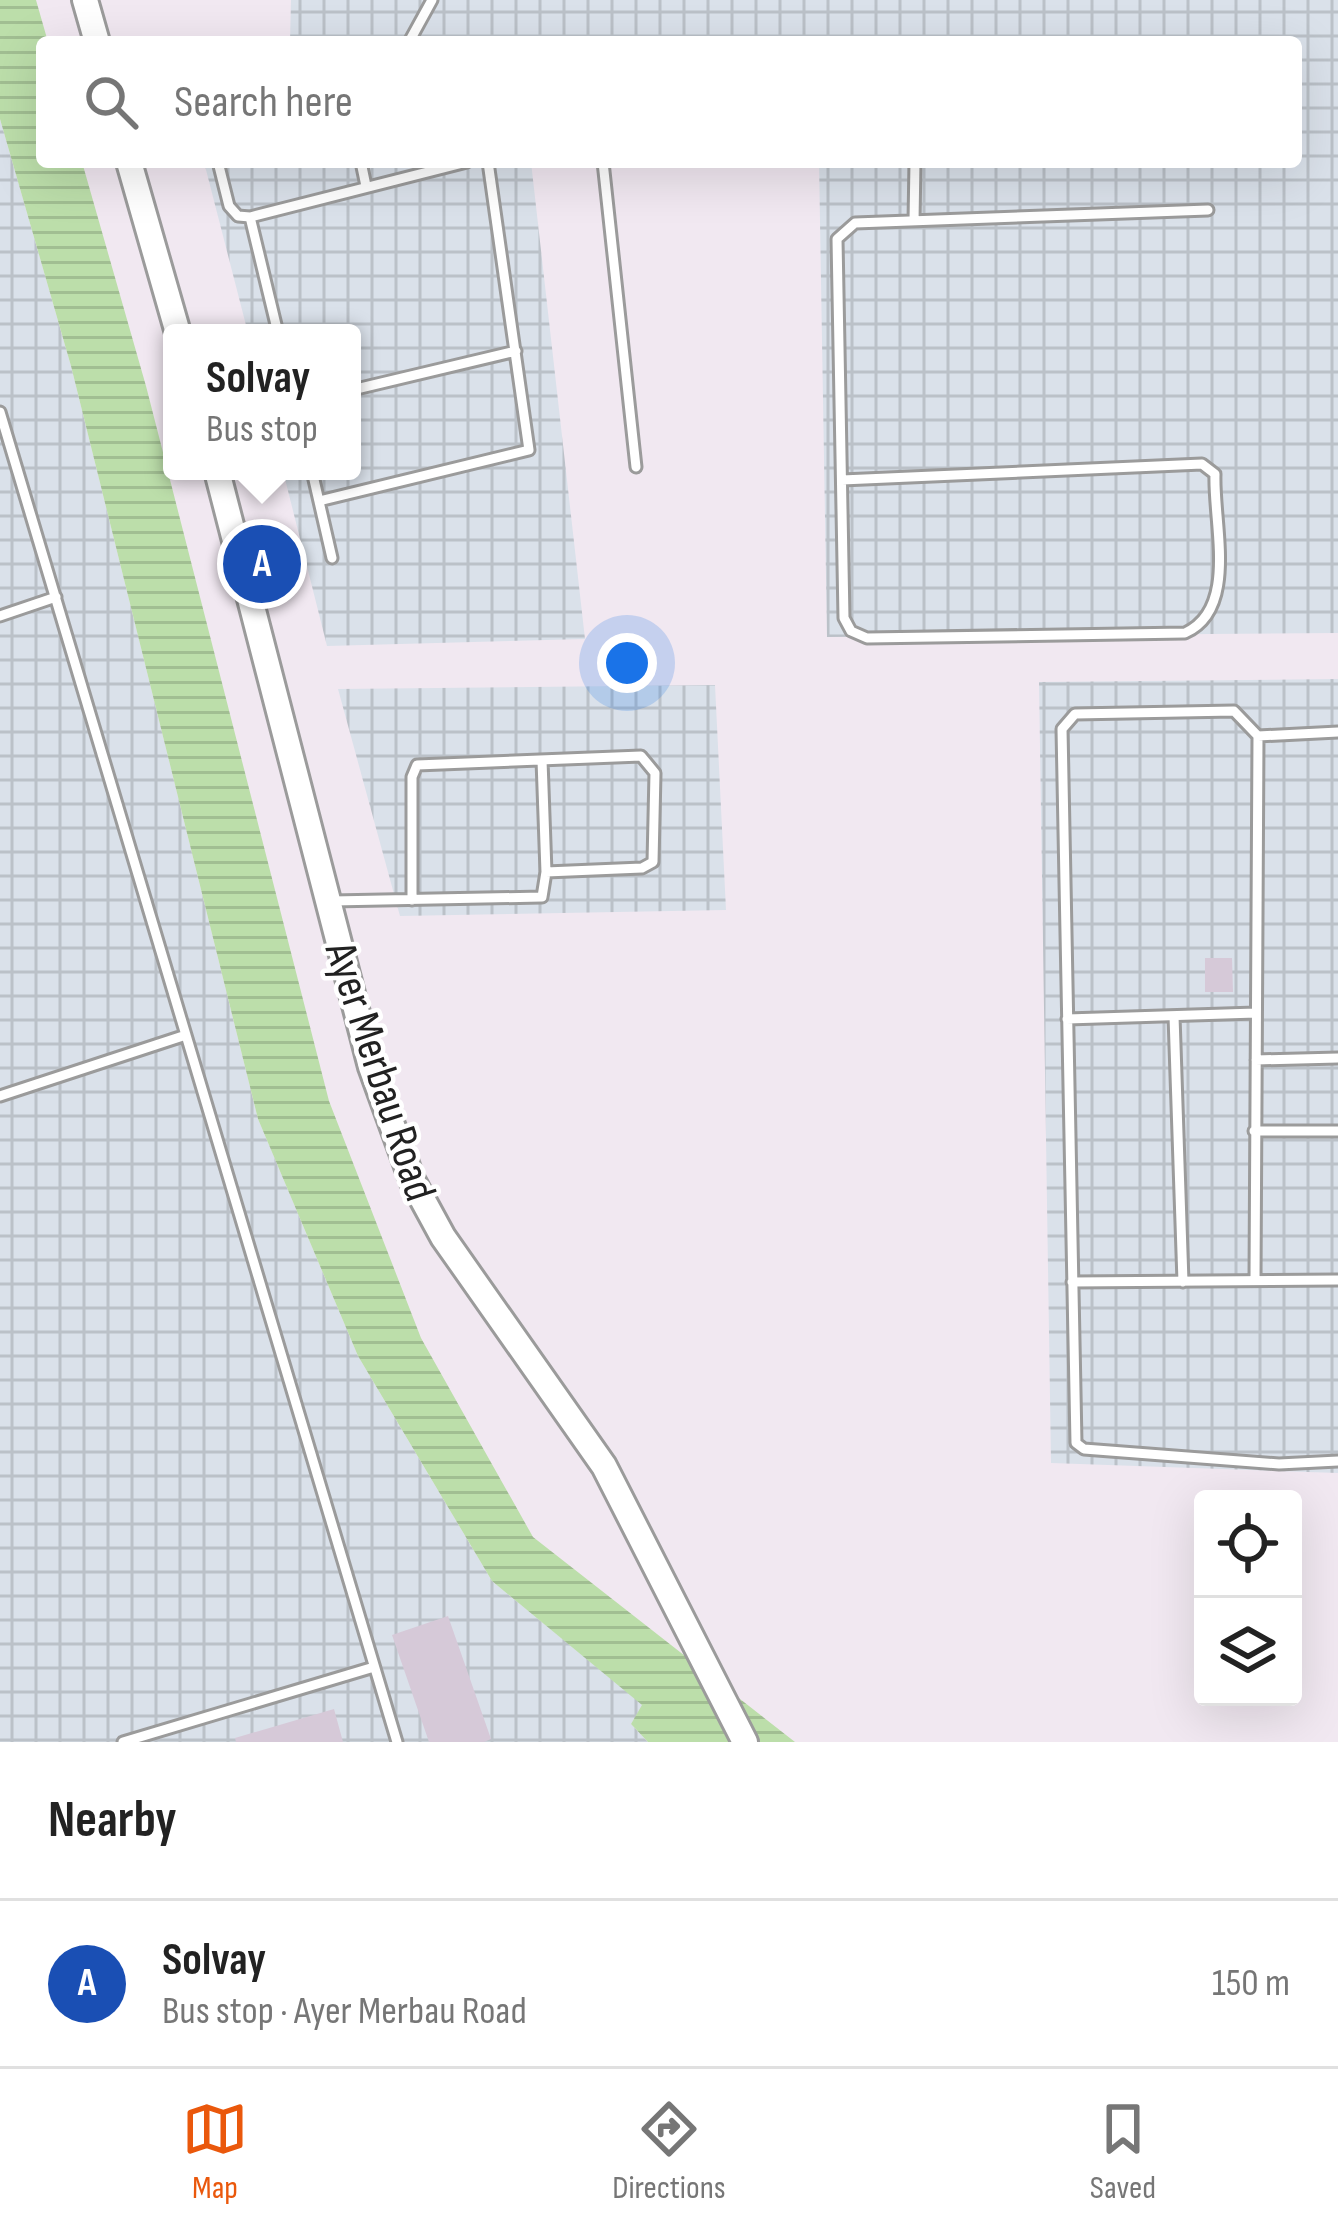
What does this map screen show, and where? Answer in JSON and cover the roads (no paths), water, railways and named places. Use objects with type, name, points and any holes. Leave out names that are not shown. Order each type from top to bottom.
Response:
[{"type":"street","points":[[85,0],[95,36]]},
{"type":"street","points":[[131,168],[175,324]]},
{"type":"street","name":"Ayer Merbau Road","points":[[219,480],[371,1067],[423,1206],[593,1450],[745,1742]]},
{"type":"lane","points":[[412,36],[432,0]]},
{"type":"lane","points":[[220,168],[229,206],[238,216],[250,217],[442,168]]},
{"type":"lane","points":[[362,168],[366,186]]},
{"type":"lane","points":[[319,501],[525,453],[529,443],[489,168]]},
{"type":"lane","points":[[604,168],[636,467]]},
{"type":"lane","points":[[914,220],[915,168]]},
{"type":"lane","points":[[842,480],[1202,464],[1215,474],[1217,603],[1202,624],[1185,633],[858,636],[844,618],[837,239],[855,223],[1208,210]]},
{"type":"lane","points":[[250,217],[276,324]]},
{"type":"lane","points":[[361,388],[516,351]]},
{"type":"lane","points":[[0,412],[397,1742]]},
{"type":"lane","points":[[314,480],[332,558]]},
{"type":"lane","points":[[0,616],[56,597]]},
{"type":"lane","points":[[1255,1280],[1258,736],[1234,711],[1075,714],[1065,722],[1074,1438],[1081,1449],[1279,1464],[1338,1461]]},
{"type":"lane","points":[[1258,736],[1338,733]]},
{"type":"lane","points":[[412,900],[412,777],[418,765],[641,756],[655,772],[652,862],[642,868],[546,872]]},
{"type":"lane","points":[[328,901],[538,899],[546,891],[542,760]]},
{"type":"lane","points":[[1067,1019],[1256,1012]]},
{"type":"lane","points":[[1174,1016],[1184,1282]]},
{"type":"lane","points":[[0,1096],[186,1035]]},
{"type":"lane","points":[[1256,1060],[1338,1058]]},
{"type":"lane","points":[[1254,1131],[1338,1131]]},
{"type":"lane","points":[[1072,1282],[1338,1280]]},
{"type":"lane","points":[[123,1742],[374,1667]]},
{"type":"place","name":"Solvay","points":[[262,564]]}]
